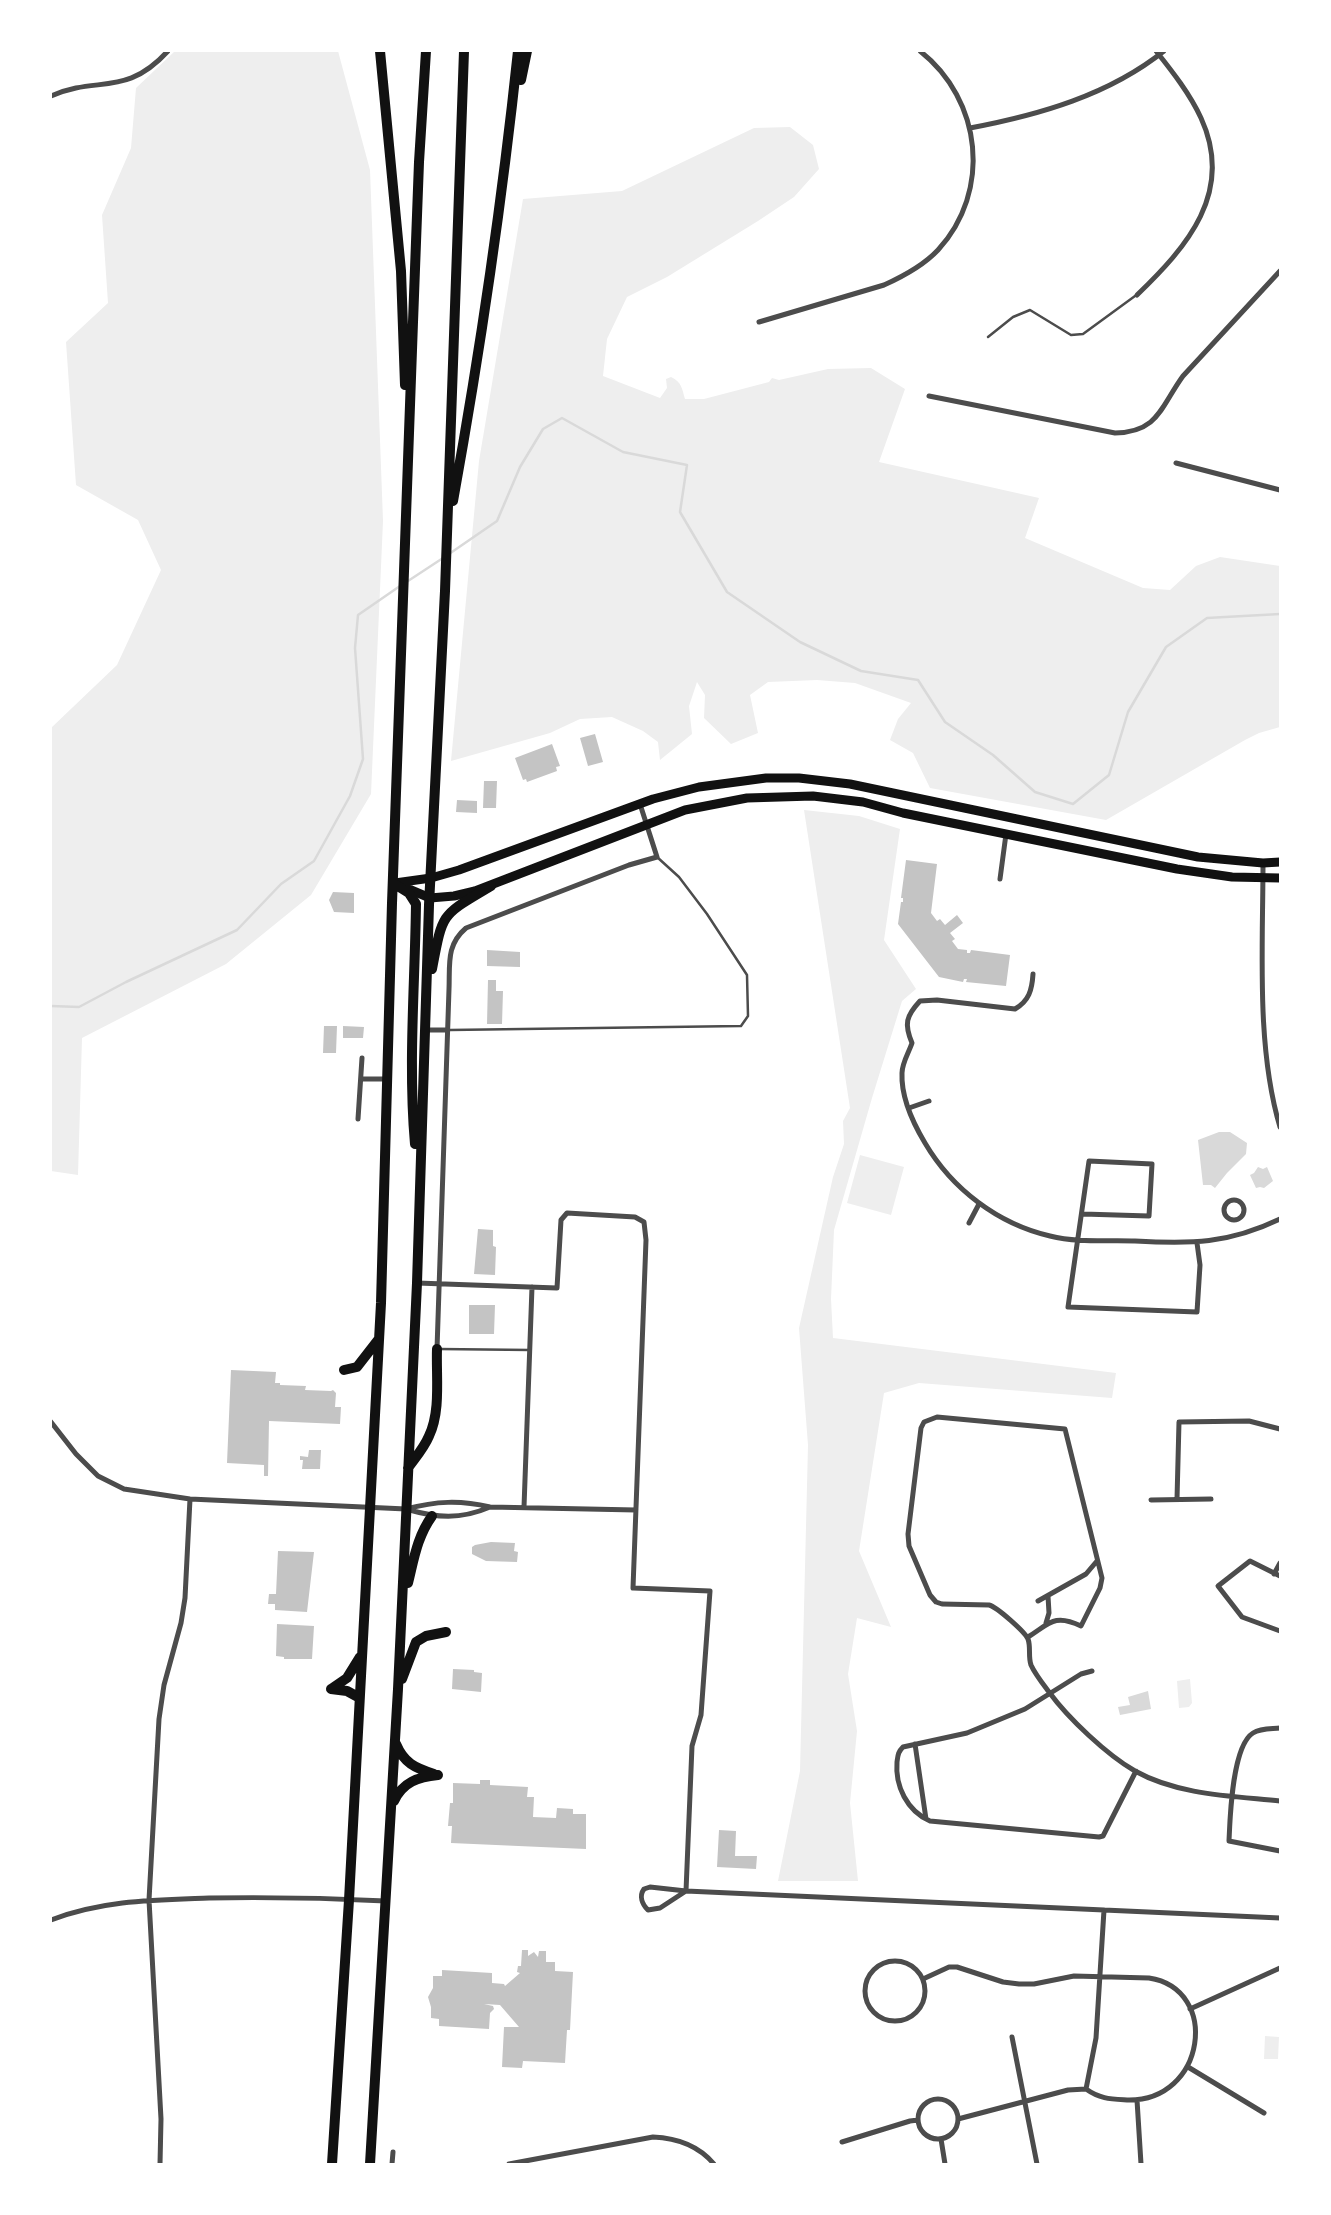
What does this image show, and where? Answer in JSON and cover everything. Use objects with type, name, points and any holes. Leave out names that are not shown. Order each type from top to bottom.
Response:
[{"type":"highway","points":[[375,51],[384,87]]},
{"type":"highway","points":[[380,51],[401,271],[407,506]]},
{"type":"highway","points":[[332,2164],[379,1339],[404,562],[419,162],[426,51]]},
{"type":"highway","points":[[370,2164],[392,1808],[417,1283],[429,898],[445,591],[464,51]]},
{"type":"highway","points":[[447,536],[472,397],[508,146],[518,51]]},
{"type":"highway","points":[[508,146],[527,51]]},
{"type":"highway","points":[[393,883],[409,893],[416,904],[413,1118],[419,1185]]},
{"type":"highway","points":[[426,1004],[444,919],[453,908],[491,886]]},
{"type":"highway","points":[[344,1370],[357,1367],[379,1339]]},
{"type":"highway","points":[[408,1469],[424,1446],[432,1427],[436,1400],[437,1349]]},
{"type":"highway","points":[[402,1604],[416,1547],[432,1516]]},
{"type":"highway","points":[[398,1689],[416,1642],[426,1636],[446,1632]]},
{"type":"highway","points":[[358,1697],[347,1691],[331,1689],[347,1678],[361,1655]]},
{"type":"highway","points":[[392,1808],[398,1793],[406,1784],[415,1779],[438,1775],[407,1762],[395,1741]]},
{"type":"main road","points":[[393,883],[430,878],[479,863],[640,804],[699,787],[732,781],[799,778],[914,797],[1198,857],[1280,862]]},
{"type":"main road","points":[[393,883],[429,898],[454,897],[491,886],[647,824],[704,806],[747,798],[791,795],[863,802],[1177,869],[1280,878]]},
{"type":"street","points":[[51,96],[70,89],[110,85],[134,78],[167,51]]},
{"type":"street","points":[[759,322],[884,285],[925,261],[948,237],[964,208],[971,184],[974,159],[970,128],[952,85],[920,51]]},
{"type":"street","points":[[970,128],[1050,109],[1080,98],[1116,81],[1160,52],[1201,118],[1209,147],[1210,182],[1207,200],[1194,231],[1137,295]]},
{"type":"street","points":[[929,396],[1115,433],[1134,431],[1159,416],[1182,376],[1280,271]]},
{"type":"street","points":[[1176,463],[1280,491]]},
{"type":"street","points":[[437,1349],[447,1030],[451,950],[455,937],[466,928],[629,864],[657,857],[640,804]]},
{"type":"street","points":[[1000,879],[1006,834]]},
{"type":"street","points":[[1263,863],[1263,996],[1268,1057],[1280,1127]]},
{"type":"street","points":[[1033,974],[1030,996],[1024,1004],[1015,1009],[937,1000],[920,1001],[910,1012],[906,1028],[912,1042],[902,1071],[903,1089],[918,1132],[956,1184],[979,1204],[996,1214],[1051,1237],[1197,1243],[1243,1235],[1280,1220]]},
{"type":"street","points":[[425,1030],[447,1030]]},
{"type":"street","points":[[358,1119],[362,1058]]},
{"type":"street","points":[[360,1079],[387,1079]]},
{"type":"street","points":[[909,1108],[929,1101]]},
{"type":"street","points":[[1083,1214],[1149,1216],[1152,1164],[1089,1161],[1069,1307],[1197,1312],[1200,1265],[1197,1243]]},
{"type":"street","points":[[970,1223],[979,1204]]},
{"type":"street","points":[[417,1283],[557,1288],[561,1220],[567,1213],[635,1217],[644,1222],[646,1240],[633,1588],[710,1591],[703,1701],[692,1746],[686,1891]]},
{"type":"street","points":[[1236,1220],[1243,1235]]},
{"type":"street","points":[[524,1507],[532,1287]]},
{"type":"street","points":[[1028,1637],[1046,1623],[1059,1619],[1081,1626],[1100,1588],[1102,1578],[1065,1429],[937,1417],[924,1422],[921,1428],[908,1538],[930,1595],[936,1602],[995,1606],[1028,1637],[1030,1664],[1050,1694],[1080,1727],[1136,1771],[1200,1792],[1280,1801]]},
{"type":"street","points":[[1177,1499],[1179,1422],[1249,1421],[1280,1429]]},
{"type":"street","points":[[51,1422],[76,1454],[98,1476],[132,1491],[190,1499],[371,1509],[406,1509],[432,1502],[472,1503],[490,1507],[636,1510]]},
{"type":"street","points":[[160,2164],[161,2119],[149,1900],[159,1719],[163,1685],[181,1623],[185,1598],[190,1499]]},
{"type":"street","points":[[1150,1500],[1211,1499]]},
{"type":"street","points":[[406,1509],[432,1516],[471,1516],[490,1507]]},
{"type":"street","points":[[1038,1601],[1086,1574],[1097,1561]]},
{"type":"street","points":[[1280,1563],[1277,1575],[1250,1561],[1218,1586],[1242,1617],[1280,1631]]},
{"type":"street","points":[[1046,1623],[1049,1613],[1048,1595]]},
{"type":"street","points":[[1092,1671],[1081,1674],[1025,1709],[967,1733],[903,1747],[899,1751],[897,1781],[902,1793],[926,1819],[939,1822],[1099,1838],[1105,1832],[1136,1771]]},
{"type":"street","points":[[1280,1728],[1254,1732],[1243,1744],[1233,1796],[1229,1841],[1280,1851]]},
{"type":"street","points":[[915,1744],[926,1819]]},
{"type":"street","points":[[686,1891],[652,1910],[648,1910],[642,1903],[641,1894],[647,1887],[666,1887],[686,1891],[1280,1918]]},
{"type":"street","points":[[51,1920],[98,1906],[149,1900],[267,1898],[386,1901]]},
{"type":"street","points":[[1086,2089],[1096,2038],[1104,1910]]},
{"type":"street","points":[[887,1961],[910,1964],[918,1970],[923,1979],[926,1995],[912,2017],[901,2021],[881,2019],[867,2004],[864,1994],[870,1973],[887,1961]]},
{"type":"street","points":[[923,1979],[949,1967],[1019,1984],[1034,1984],[1074,1976],[1159,1980],[1178,1994],[1190,2009],[1195,2023],[1194,2051],[1188,2067],[1164,2091],[1137,2100],[1106,2099],[1086,2089],[1068,2090],[958,2119]]},
{"type":"street","points":[[1190,2009],[1280,1968]]},
{"type":"street","points":[[1012,2037],[1037,2164]]},
{"type":"street","points":[[1188,2067],[1264,2113]]},
{"type":"street","points":[[936,2099],[951,2105],[958,2119],[953,2133],[941,2139],[930,2138],[923,2133],[918,2120],[922,2106],[936,2099]]},
{"type":"street","points":[[1137,2100],[1141,2164]]},
{"type":"street","points":[[842,2142],[918,2120]]},
{"type":"street","points":[[509,2164],[653,2137],[671,2138],[691,2145],[714,2164]]},
{"type":"street","points":[[941,2139],[945,2164]]},
{"type":"street","points":[[392,2164],[393,2152]]},
{"type":"lane","points":[[988,337],[1013,317],[1030,310],[1071,335],[1078,336],[1137,295]]},
{"type":"lane","points":[[447,1030],[741,1026],[748,1016],[747,975],[679,877],[657,857]]},
{"type":"lane","points":[[437,1349],[530,1350]]},
{"type":"shaded area","points":[[175,51],[338,51],[370,170],[383,521],[371,794],[311,895],[226,964],[82,1038],[78,1175],[51,1171],[51,728],[117,665],[161,570],[138,520],[76,485],[66,342],[108,303],[102,215],[131,148],[136,88]]},
{"type":"shaded area","points":[[790,127],[813,145],[819,169],[794,197],[758,221],[667,277],[627,297],[607,339],[603,376],[660,398],[667,388],[666,379],[671,377],[679,384],[685,399],[704,399],[769,382],[772,378],[779,380],[828,369],[871,368],[905,389],[879,462],[1039,498],[1025,538],[1143,588],[1170,590],[1196,566],[1220,557],[1280,566],[1280,727],[1245,740],[1106,820],[930,788],[913,753],[890,740],[898,719],[911,703],[855,683],[817,680],[768,682],[750,695],[758,733],[731,744],[704,718],[705,695],[697,682],[689,706],[692,734],[660,760],[658,742],[643,731],[612,717],[580,719],[550,733],[451,761],[479,461],[523,199],[622,191],[754,128]]},
{"type":"shaded area","points":[[804,810],[859,816],[900,829],[884,940],[916,989],[902,1001],[834,1230],[831,1299],[833,1338],[1116,1373],[1112,1398],[919,1383],[884,1393],[859,1551],[891,1627],[857,1618],[848,1674],[857,1731],[850,1803],[858,1881],[778,1881],[800,1771],[808,1445],[799,1328],[833,1177],[844,1144],[843,1121],[850,1108]]},
{"type":"shaded area","points":[[1219,1132],[1230,1132],[1247,1143],[1246,1154],[1215,1188],[1203,1185],[1198,1140]]},
{"type":"shaded area","points":[[860,1155],[904,1167],[891,1215],[847,1203]]},
{"type":"shaded area","points":[[1258,1167],[1267,1167],[1273,1181],[1264,1188],[1256,1188],[1250,1175]]},
{"type":"shaded area","points":[[1190,1679],[1192,1703],[1189,1707],[1179,1708],[1177,1681]]},
{"type":"shaded area","points":[[1148,1691],[1151,1709],[1120,1715],[1118,1707],[1130,1705],[1128,1697]]},
{"type":"shaded area","points":[[1265,2036],[1279,2037],[1278,2059],[1264,2059]]},
{"type":"building","points":[[595,734],[603,762],[588,766],[580,738]]},
{"type":"building","points":[[552,744],[560,766],[556,767],[557,771],[527,782],[526,779],[523,780],[515,758]]},
{"type":"building","points":[[484,781],[497,781],[496,808],[483,808]]},
{"type":"building","points":[[457,800],[477,801],[477,813],[456,812]]},
{"type":"building","points":[[906,860],[937,864],[931,913],[937,921],[940,919],[945,925],[957,915],[963,923],[950,933],[958,949],[967,950],[967,953],[971,950],[1010,955],[1006,986],[939,977],[898,924],[903,902],[901,898]]},
{"type":"building","points":[[333,892],[354,893],[354,913],[334,912],[329,900]]},
{"type":"building","points":[[487,950],[520,952],[520,967],[487,966]]},
{"type":"building","points":[[488,980],[496,980],[496,991],[503,991],[502,1024],[487,1024]]},
{"type":"building","points":[[324,1026],[337,1026],[336,1053],[323,1053]]},
{"type":"building","points":[[343,1026],[364,1027],[363,1038],[343,1038]]},
{"type":"building","points":[[478,1229],[493,1230],[493,1246],[496,1247],[495,1275],[474,1274]]},
{"type":"building","points":[[469,1305],[495,1305],[494,1334],[469,1334]]},
{"type":"building","points":[[231,1370],[276,1372],[275,1383],[280,1385],[306,1386],[305,1390],[333,1390],[336,1393],[335,1407],[341,1407],[340,1424],[269,1421],[268,1476],[264,1476],[264,1465],[227,1463]]},
{"type":"building","points":[[309,1450],[321,1450],[320,1469],[302,1469],[303,1460],[300,1460],[300,1456],[308,1457]]},
{"type":"building","points":[[491,1542],[515,1543],[517,1562],[486,1561],[472,1554],[472,1547],[475,1545]]},
{"type":"building","points":[[278,1551],[314,1552],[307,1612],[275,1610],[275,1604],[268,1604],[269,1594],[276,1594]]},
{"type":"building","points":[[277,1624],[314,1626],[312,1659],[284,1659],[276,1656]]},
{"type":"building","points":[[453,1669],[482,1673],[481,1692],[452,1689]]},
{"type":"building","points":[[480,1780],[490,1780],[490,1785],[528,1787],[527,1797],[534,1797],[533,1817],[556,1818],[557,1808],[573,1809],[573,1814],[586,1814],[586,1849],[451,1843],[452,1826],[448,1826],[450,1803],[453,1803],[453,1783],[480,1784]]},
{"type":"building","points":[[719,1830],[736,1831],[735,1856],[757,1856],[756,1869],[717,1867]]},
{"type":"building","points":[[522,1950],[528,1950],[528,1956],[534,1952],[538,1957],[539,1951],[546,1951],[546,1962],[555,1962],[555,1971],[573,1972],[565,2063],[523,2061],[522,2068],[502,2067],[504,2027],[519,2027],[500,2005],[484,2004],[493,2006],[494,2009],[490,2013],[489,2029],[439,2026],[439,2019],[431,2018],[428,1997],[433,1988],[433,1976],[442,1976],[442,1970],[492,1973],[492,1983],[505,1986],[520,1973],[517,1972],[518,1966],[521,1966]]},
{"type":"waterway","points":[[449,554],[497,521],[520,467],[543,429],[562,418],[623,452],[687,465],[680,512],[727,592],[800,642],[861,671],[918,680],[945,722],[993,755],[1035,792],[1073,804],[1109,775],[1128,712],[1166,647],[1207,618],[1280,614]]},
{"type":"waterway","points":[[408,581],[443,558]]},
{"type":"waterway","points":[[51,1006],[79,1007],[237,930],[281,884],[314,861],[350,796],[363,759],[355,648],[358,615],[400,586]]}]
